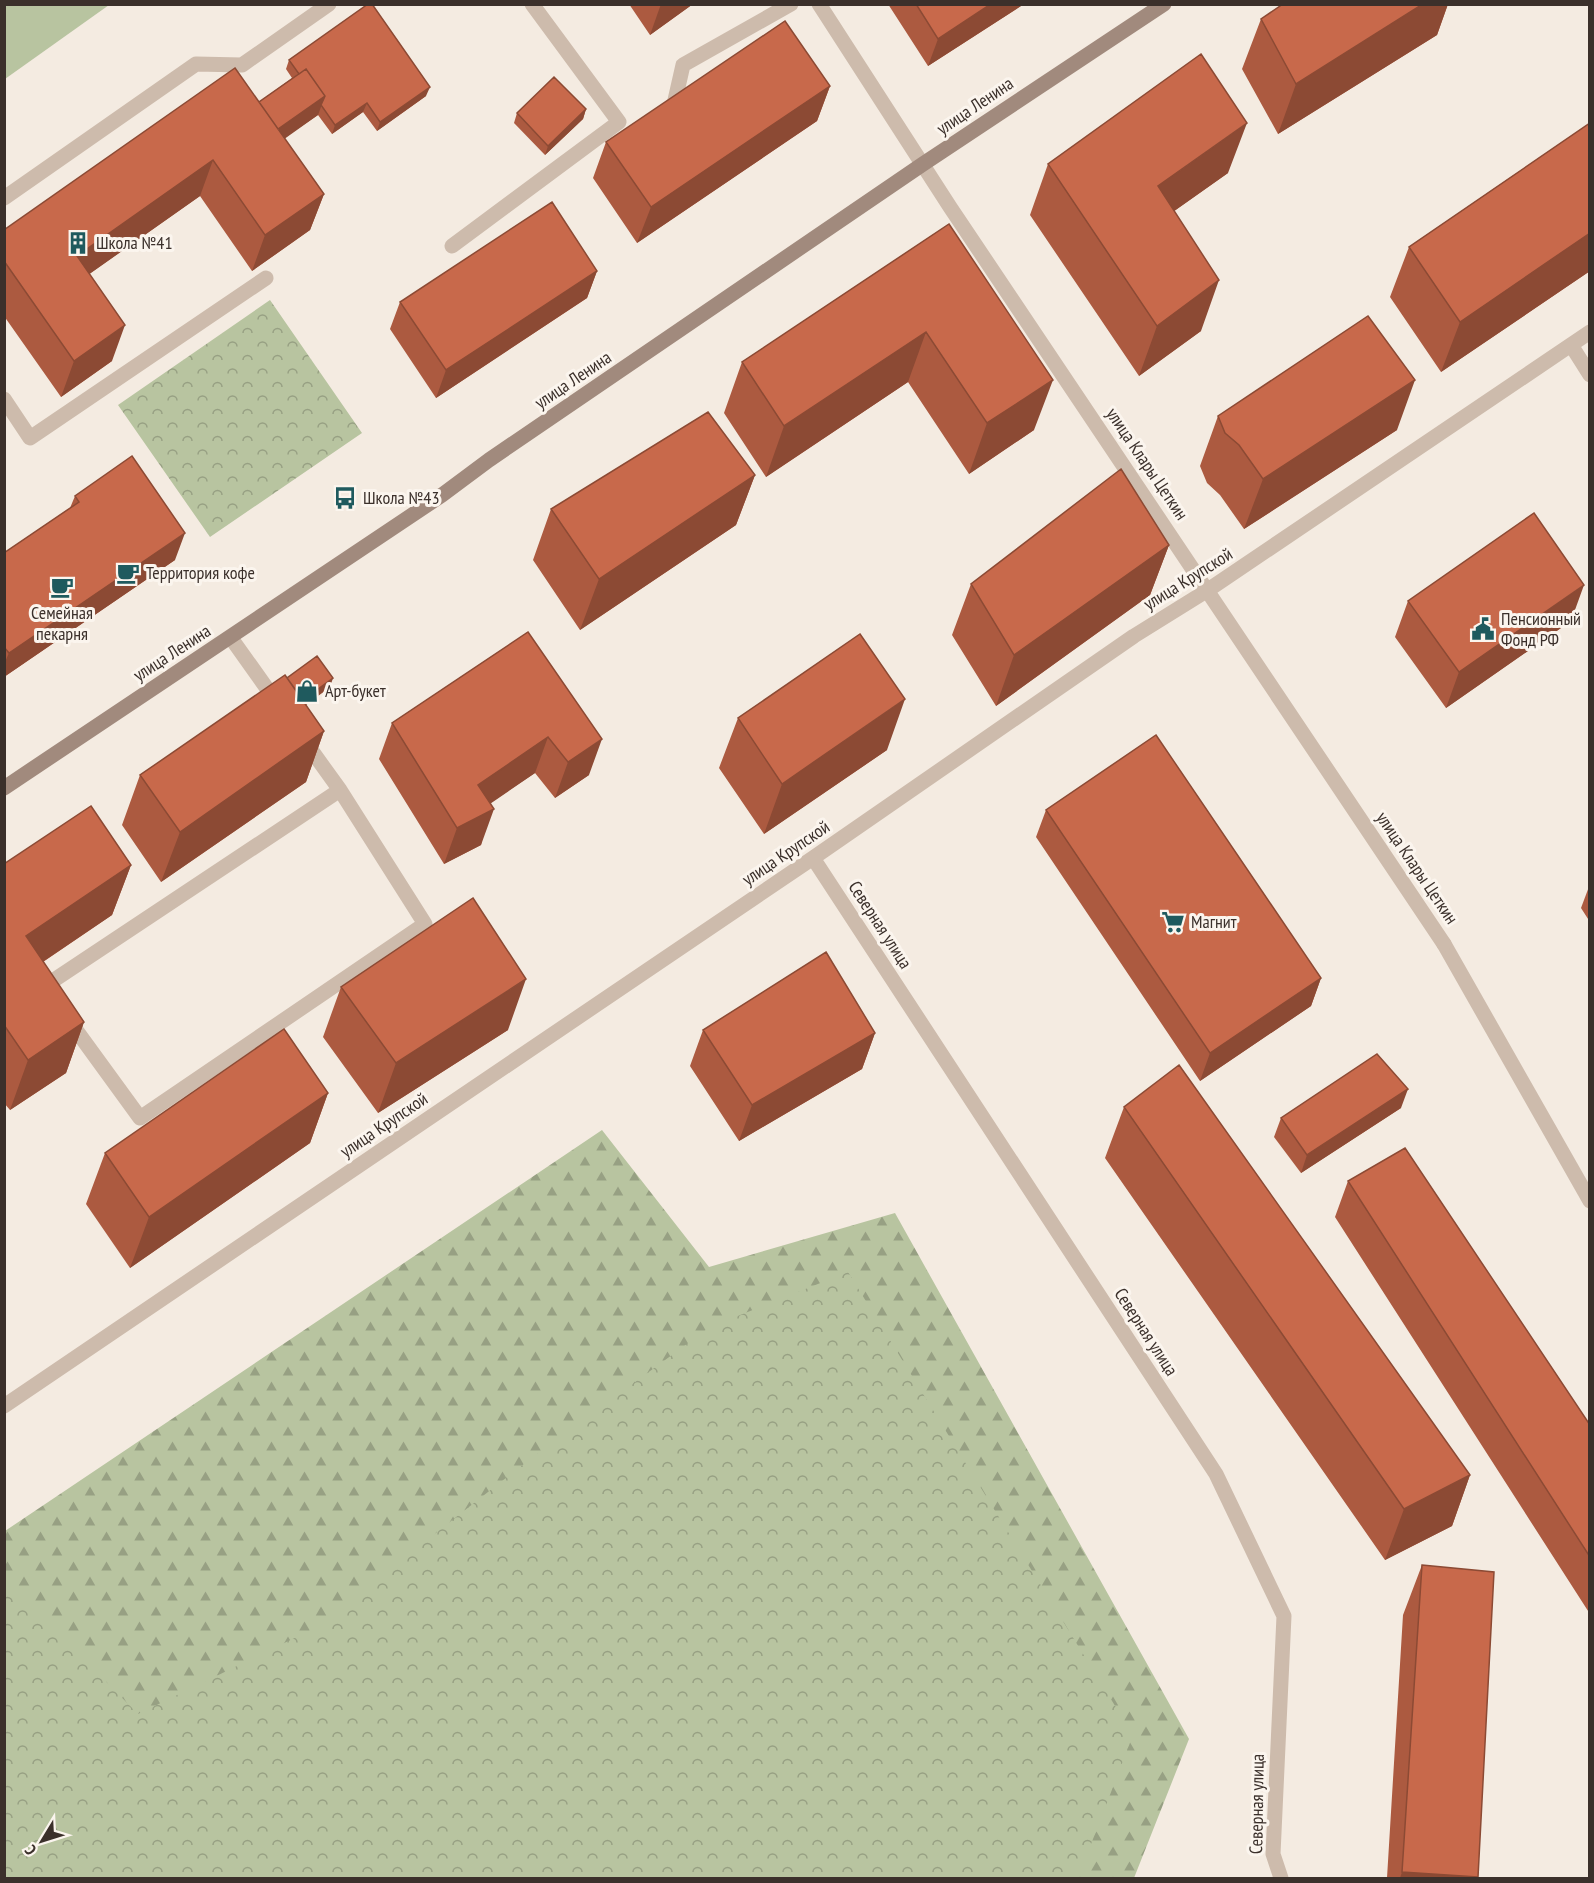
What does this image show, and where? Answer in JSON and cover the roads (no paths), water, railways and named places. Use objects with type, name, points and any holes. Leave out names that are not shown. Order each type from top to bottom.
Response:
[{"type":"main road","name":"улица Ленина","points":[[4,788],[231,638],[923,164],[1164,4]]},
{"type":"street","points":[[4,198],[196,64],[242,65],[329,4]]},
{"type":"street","points":[[452,246],[619,122],[531,4]]},
{"type":"street","points":[[656,121],[673,109],[684,65],[791,4]]},
{"type":"street","name":"улица Клары Цеткин","points":[[819,4],[957,217],[1444,944],[1590,1201]]},
{"type":"street","points":[[4,399],[30,438],[266,278]]},
{"type":"street","name":"улица Крупской","points":[[4,1406],[813,858],[1134,636],[1208,590],[1590,332]]},
{"type":"street","points":[[1571,345],[1590,375]]},
{"type":"street","points":[[231,638],[284,712]]},
{"type":"street","points":[[298,732],[340,790],[425,924],[140,1118],[45,986],[340,790]]},
{"type":"street","name":"Северная улица","points":[[813,858],[1216,1474],[1284,1616],[1273,1854],[1281,1878]]},
{"type":"place","name":"Школа №41","points":[[78,243]]},
{"type":"place","name":"Школа №43","points":[[345,498]]},
{"type":"place","name":"Территория кофе","points":[[128,573]]},
{"type":"place","name":"Семейная пекарня","points":[[62,587]]},
{"type":"place","name":"Пенсионный Фонд РФ","points":[[1483,629]]},
{"type":"place","name":"Арт-букет","points":[[307,691]]},
{"type":"place","name":"Магнит","points":[[1173,922]]}]
